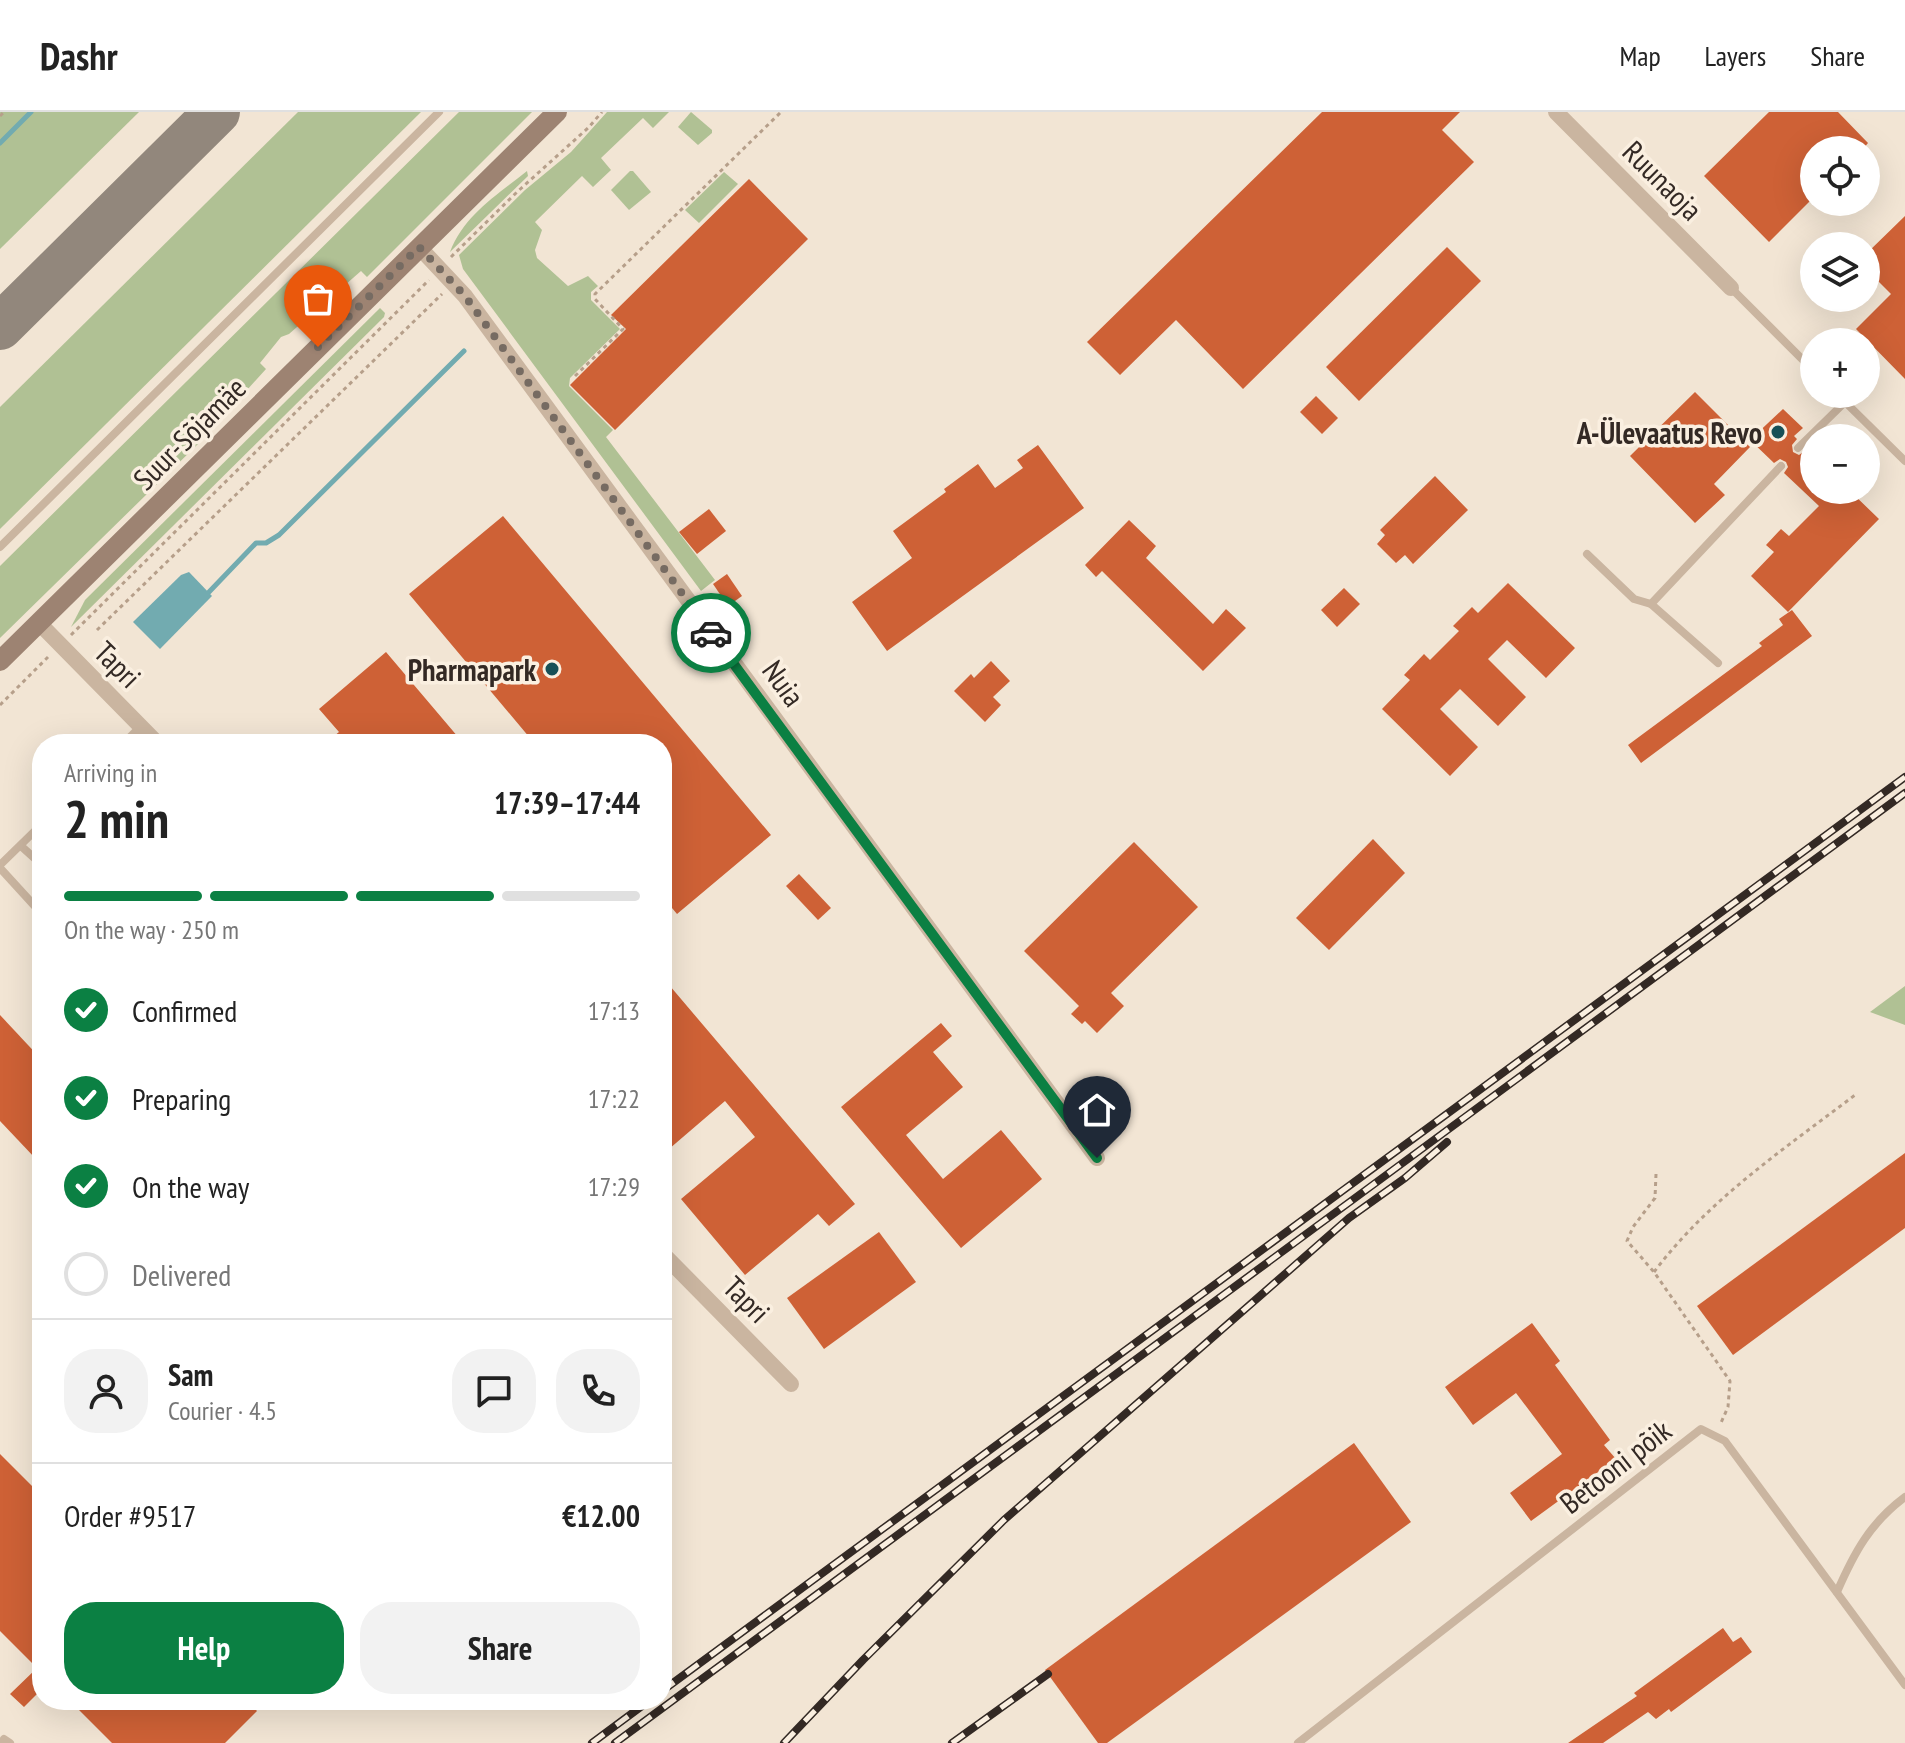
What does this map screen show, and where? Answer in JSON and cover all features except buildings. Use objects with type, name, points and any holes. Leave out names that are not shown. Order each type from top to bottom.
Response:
[{"type":"main road","name":"Suur-Sõjamäe","points":[[0,661],[557,112]]},
{"type":"street","name":"Ruunaoja","points":[[1556,112],[1731,288]]},
{"type":"street","name":"Nuia","points":[[419,247],[454,283],[1097,1158]]},
{"type":"street","name":"Tapri","points":[[39,623],[149,734]]},
{"type":"street","name":"Tapri","points":[[672,1263],[791,1384]]},
{"type":"lane","points":[[0,547],[439,112]]},
{"type":"lane","points":[[1731,288],[1800,357]]},
{"type":"lane","points":[[1798,448],[1839,408]]},
{"type":"lane","points":[[1851,408],[1905,461]]},
{"type":"lane","points":[[1651,604],[1781,466]]},
{"type":"lane","points":[[1587,554],[1634,599],[1651,604],[1718,663]]},
{"type":"lane","points":[[133,734],[141,726]]},
{"type":"lane","points":[[32,834],[0,866],[32,903]]},
{"type":"lane","points":[[21,846],[32,856]]},
{"type":"lane","name":"Betooni põik","points":[[1298,1743],[1701,1429],[1725,1441],[1905,1685]]},
{"type":"lane","points":[[1837,1592],[1861,1543],[1883,1513],[1905,1497]]},
{"type":"path","points":[[0,705],[517,192],[602,112]]},
{"type":"path","points":[[575,376],[623,329],[595,299],[595,294],[779,113]]},
{"type":"path","points":[[97,630],[454,283]]},
{"type":"path","points":[[1654,1272],[1677,1241],[1721,1198],[1855,1095]]},
{"type":"path","points":[[1656,1174],[1655,1198],[1633,1227],[1627,1241],[1654,1272],[1730,1381],[1728,1407],[1715,1436]]},
{"type":"green space","points":[[0,112],[139,112],[0,249]]},
{"type":"green space","points":[[298,112],[421,112],[0,529],[0,407]]},
{"type":"green space","points":[[459,112],[532,112],[367,277],[361,271],[289,334],[281,337],[260,363],[266,369],[198,444],[0,638],[0,566]]},
{"type":"green space","points":[[607,112],[669,112],[653,128],[643,118],[601,158],[611,170],[593,187],[582,176],[535,222],[542,230],[535,250],[537,258],[568,286],[588,276],[598,286],[591,292],[591,300],[620,329],[570,378],[569,386],[613,430],[606,437],[715,580],[701,591],[463,269],[459,255],[525,190],[571,152]]},
{"type":"green space","points":[[691,112],[712,130],[698,145],[678,127]]},
{"type":"green space","points":[[527,171],[528,176],[450,252],[473,216]]},
{"type":"green space","points":[[630,171],[651,192],[629,210],[611,190]]},
{"type":"green space","points":[[724,172],[738,184],[699,223],[685,210]]},
{"type":"green space","points":[[380,308],[385,313],[384,317],[71,627],[85,600]]},
{"type":"green space","points":[[1905,986],[1905,1025],[1870,1012]]},
{"type":"water","points":[[189,572],[212,596],[160,649],[133,622],[181,575]]},
{"type":"waterway","points":[[0,143],[31,112]]},
{"type":"waterway","points":[[209,592],[256,543],[266,543],[279,535],[464,351]]},
{"type":"taxiway","points":[[0,327],[217,112]]},
{"type":"railway","points":[[672,1684],[1905,777]]},
{"type":"railway","points":[[672,1701],[1905,793]]},
{"type":"railway","points":[[784,1743],[1004,1520],[1349,1218],[1405,1178],[1447,1142]]},
{"type":"railway","points":[[952,1743],[1048,1674]]},
{"type":"railway","points":[[592,1743],[637,1710]]},
{"type":"railway","points":[[615,1743],[660,1710]]},
{"type":"way so far","points":[[318,347],[419,247],[465,296],[711,633]]},
{"type":"place","name":"A-Ülevaatus Revo","points":[[1778,432]]},
{"type":"place","name":"Pharmapark","points":[[552,669]]},
{"type":"route","points":[[711,633],[1097,1158]]}]
